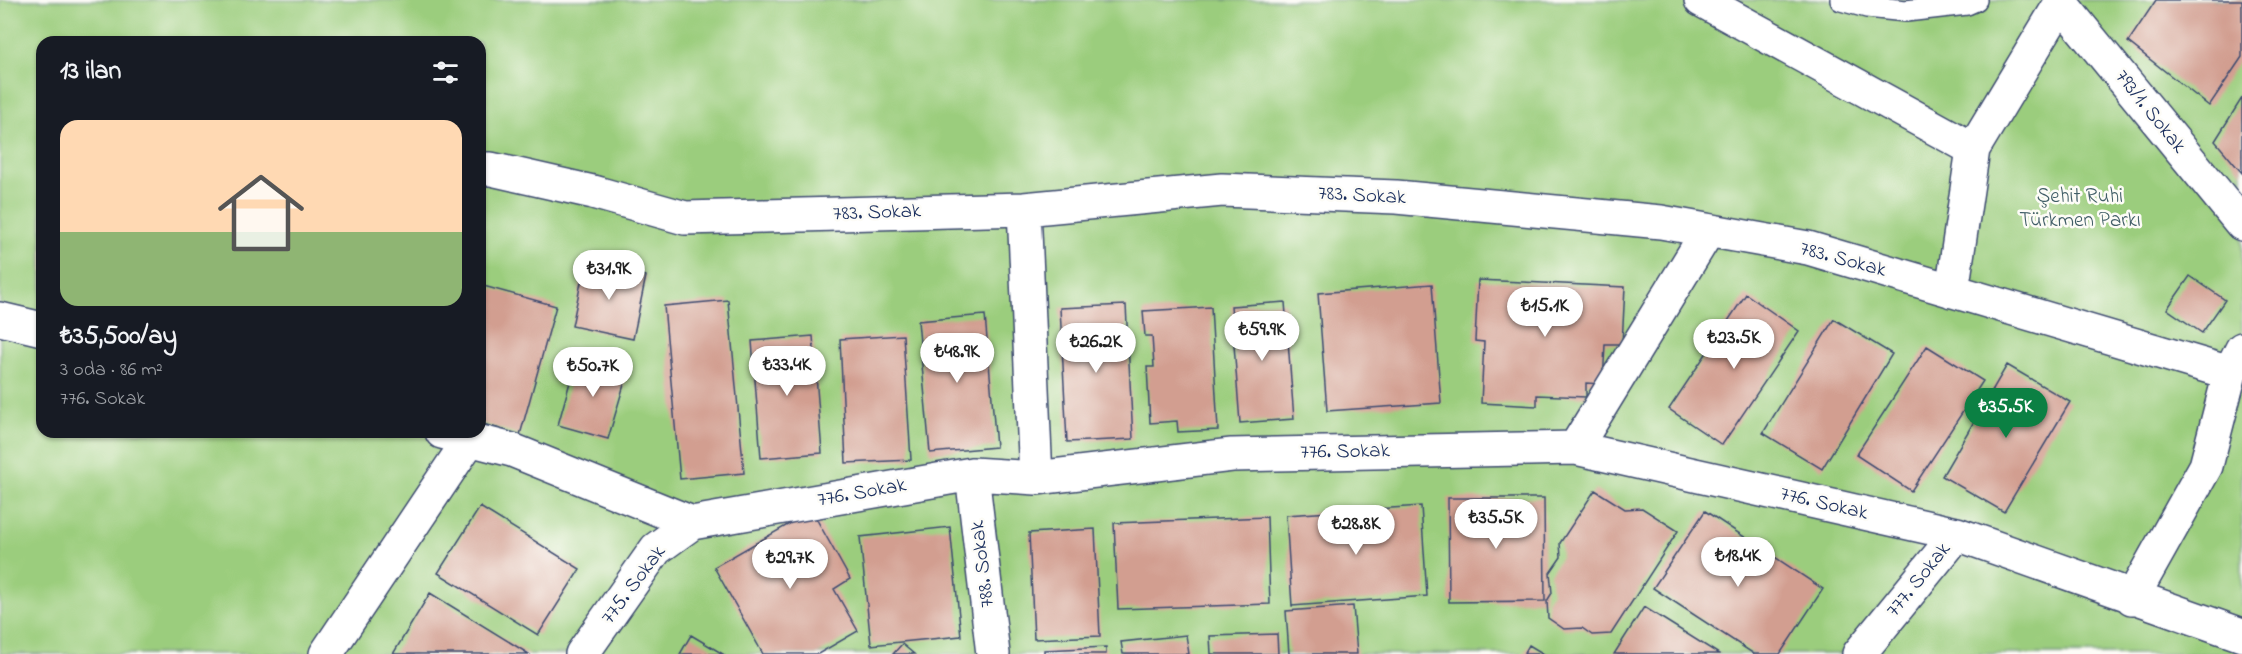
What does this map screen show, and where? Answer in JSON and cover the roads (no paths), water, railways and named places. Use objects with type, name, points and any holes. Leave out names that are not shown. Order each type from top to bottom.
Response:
[{"type":"street","points":[[1701,0],[1973,149]]},
{"type":"street","points":[[1952,291],[1973,149],[2059,1]]},
{"type":"street","name":"793/1. Sokak","points":[[2059,1],[2242,224]]},
{"type":"street","name":"783. Sokak","points":[[486,169],[582,190],[685,218],[1024,209],[1222,190],[1396,197],[1661,222],[1808,248],[1952,291],[2236,361]]},
{"type":"street","points":[[1024,209],[1036,478]]},
{"type":"street","points":[[1575,447],[1708,231]]},
{"type":"street","points":[[0,319],[36,328]]},
{"type":"street","points":[[2133,598],[2206,466],[2236,361]]},
{"type":"street","points":[[326,654],[455,438]]},
{"type":"street","points":[[464,438],[512,450],[692,523]]},
{"type":"street","name":"776. Sokak","points":[[692,523],[972,474],[1036,478],[1232,455],[1575,447],[1957,534],[2242,635]]},
{"type":"street","name":"788. Sokak","points":[[972,474],[993,654]]},
{"type":"street","name":"775. Sokak","points":[[582,654],[656,549],[692,523]]},
{"type":"street","name":"777. Sokak","points":[[1859,654],[1957,534]]},
{"type":"lane","points":[[1841,0],[1867,7],[1906,11],[1945,8],[1976,0]]},
{"type":"park label","name":"Şehit Ruhi Türkmen Parkı","points":[[2080,209]]}]
